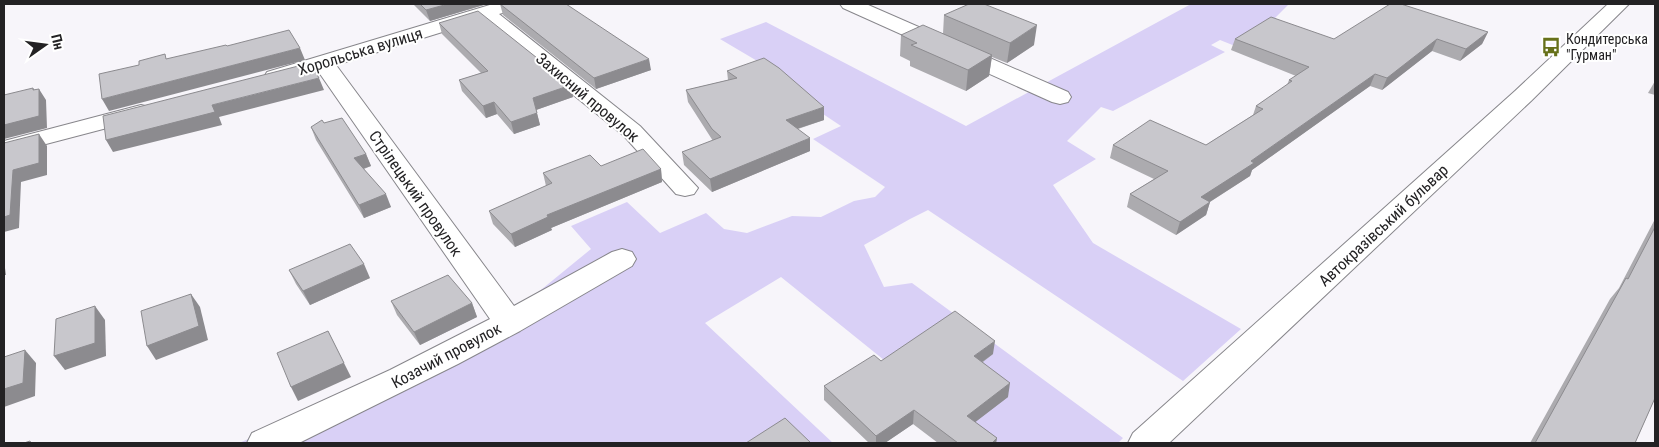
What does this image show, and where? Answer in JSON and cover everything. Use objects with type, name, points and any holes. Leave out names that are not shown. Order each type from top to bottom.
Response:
[{"type":"street","name":"Хорольська вулиця","points":[[258,81],[324,63],[512,4]]},
{"type":"street","points":[[850,4],[1060,97]]},
{"type":"street","name":"Автокразівський бульвар","points":[[1146,443],[1516,103],[1619,4]]},
{"type":"street","name":"Захисний провулок","points":[[485,13],[632,131],[685,188]]},
{"type":"street","name":"Стрілецький провулок","points":[[324,63],[509,323]]},
{"type":"street","points":[[4,148],[164,106]]},
{"type":"street","name":"Козачий провулок","points":[[265,443],[348,406],[509,323],[622,259]]},
{"type":"shaded area","points":[[1191,4],[1289,4],[1266,27],[1235,46],[1220,40],[1211,45],[1225,52],[1113,111],[1101,107],[1067,141],[1096,159],[1053,185],[1093,243],[1241,329],[1183,381],[928,210],[864,245],[884,287],[912,283],[1123,438],[1118,443],[987,443],[781,277],[705,323],[833,443],[239,443],[368,388],[531,298],[591,249],[571,226],[627,202],[660,233],[706,213],[724,229],[747,233],[792,216],[821,217],[854,201],[875,197],[885,187],[813,139],[841,126],[811,106],[796,84],[720,39],[766,22],[966,126]]},
{"type":"building","points":[[420,4],[448,4],[426,10]]},
{"type":"building","points":[[500,4],[566,4],[649,59],[594,78]]},
{"type":"building","points":[[969,4],[984,4],[1037,25],[1010,43],[944,15]]},
{"type":"building","points":[[1390,4],[1401,4],[1488,32],[1466,49],[1437,39],[1387,78],[1375,74],[1251,161],[1254,163],[1201,197],[1210,202],[1180,222],[1130,194],[1168,171],[1113,145],[1150,120],[1206,145],[1263,109],[1256,106],[1309,67],[1235,39],[1271,17],[1334,39]]},
{"type":"building","points":[[478,11],[571,85],[533,98],[537,113],[511,122],[494,102],[483,106],[459,80],[488,71],[439,23]]},
{"type":"building","points":[[923,25],[992,55],[968,70],[911,45],[917,43],[901,35]]},
{"type":"building","points":[[289,30],[300,48],[102,99],[99,74],[139,65],[139,61],[165,54],[166,59]]},
{"type":"building","points":[[764,58],[779,68],[824,107],[786,120],[810,138],[710,179],[682,152],[721,137],[712,129],[686,90],[737,78],[727,71]]},
{"type":"building","points":[[310,63],[319,78],[212,105],[215,112],[106,140],[103,116]]},
{"type":"building","points":[[33,88],[33,90],[39,89],[39,116],[4,125],[4,95]]},
{"type":"building","points":[[342,118],[366,154],[354,158],[386,194],[359,205],[311,127],[322,120],[324,123]]},
{"type":"building","points":[[39,134],[39,163],[13,170],[10,215],[4,217],[4,143]]},
{"type":"building","points":[[643,149],[661,169],[547,215],[548,217],[511,234],[489,211],[552,183],[543,173],[590,155],[601,166]]},
{"type":"building","points":[[1655,227],[1655,398],[1635,443],[1535,443],[1626,278],[1628,279]]},
{"type":"building","points":[[350,244],[364,264],[303,291],[289,270]]},
{"type":"building","points":[[448,275],[472,303],[414,332],[391,301]]},
{"type":"building","points":[[191,294],[199,326],[147,346],[141,311]]},
{"type":"building","points":[[95,306],[95,343],[54,356],[56,319]]},
{"type":"building","points":[[955,311],[995,341],[974,356],[1010,383],[967,416],[997,438],[992,443],[958,443],[914,410],[876,436],[824,386],[874,355],[881,361]]},
{"type":"building","points":[[328,331],[344,363],[291,387],[277,353]]},
{"type":"building","points":[[25,350],[23,383],[4,389],[4,357]]},
{"type":"building","points":[[785,418],[811,443],[746,443]]},
{"type":"place","name":"Кондитерська \"Гурман\"","points":[[1551,47]]}]
